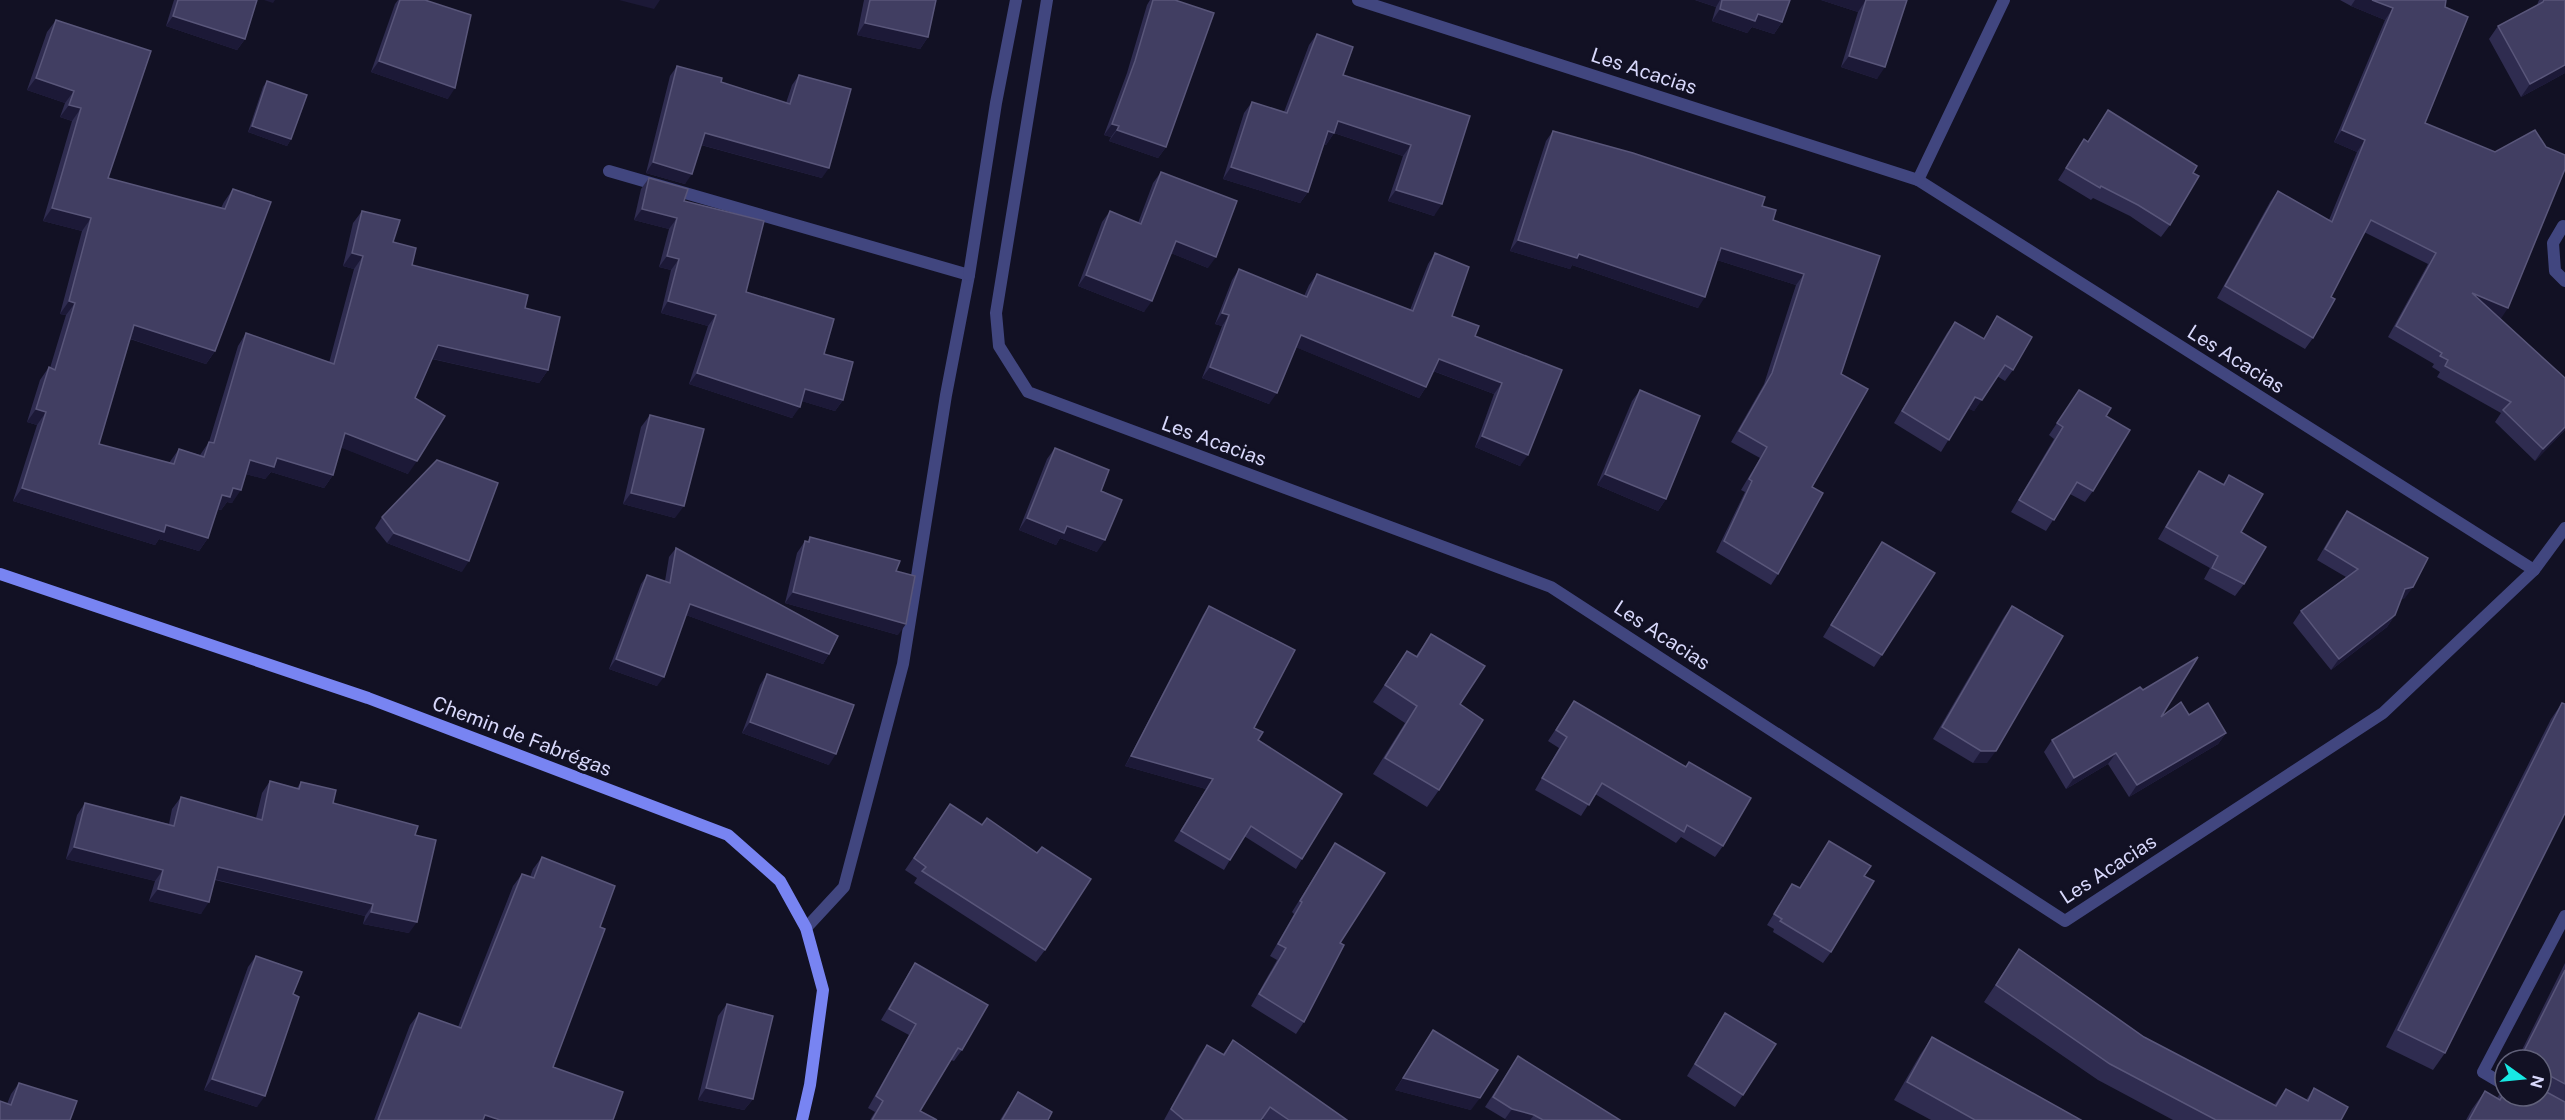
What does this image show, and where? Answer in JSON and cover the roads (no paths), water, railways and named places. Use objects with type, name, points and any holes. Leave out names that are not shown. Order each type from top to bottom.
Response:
[{"type":"street","name":"Chemin de Fabrégas","points":[[0,574],[368,698],[728,836],[780,882],[806,928],[823,990],[810,1085],[802,1120]]},
{"type":"lane","points":[[806,928],[843,887],[903,664],[946,395],[1016,0]]},
{"type":"lane","name":"Les Acacias","points":[[1047,0],[996,313],[999,346],[1028,393],[1551,586],[2066,921],[2383,713],[2534,570],[2565,528]]},
{"type":"lane","name":"Les Acacias","points":[[1358,0],[1918,180],[2534,570]]},
{"type":"lane","points":[[1918,180],[2004,0]]},
{"type":"lane","points":[[609,171],[969,275]]},
{"type":"lane","points":[[2563,226],[2553,243],[2555,271],[2565,281]]},
{"type":"lane","points":[[2496,1048],[2565,916]]},
{"type":"lane","points":[[2493,1053],[2483,1072],[2493,1077]]}]
